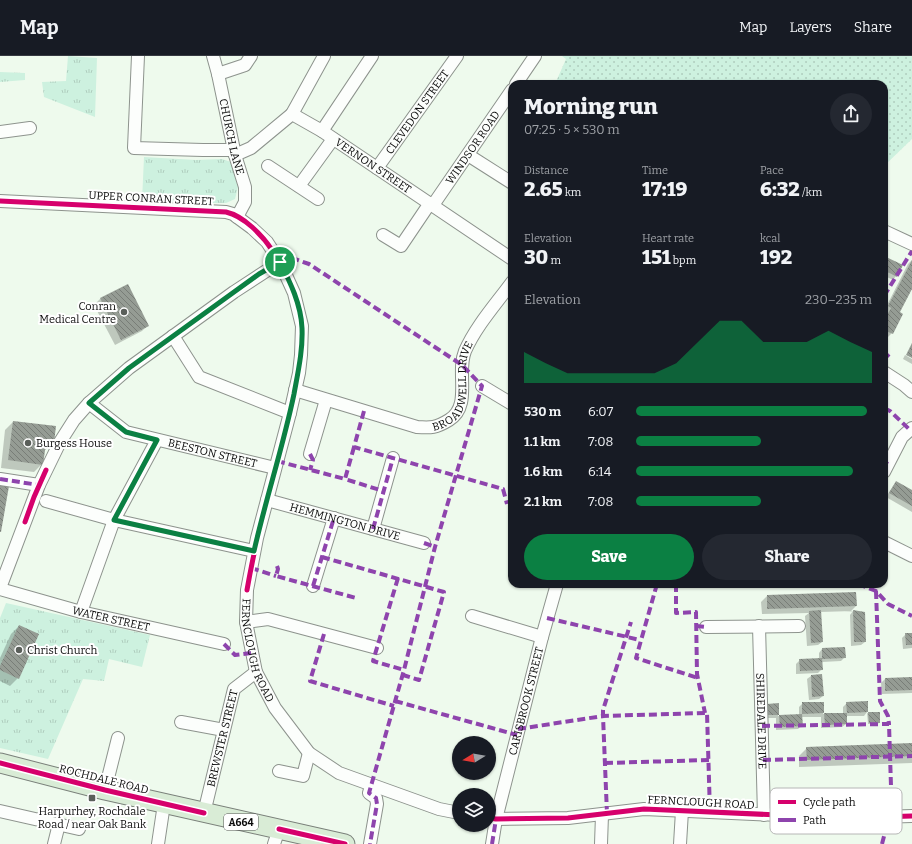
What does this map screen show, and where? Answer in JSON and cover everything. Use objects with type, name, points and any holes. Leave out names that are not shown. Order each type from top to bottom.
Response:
[{"type":"main road","name":"ROCHDALE ROAD","points":[[0,763],[105,790],[204,813],[276,837],[345,844]]},
{"type":"street","points":[[138,56],[134,148],[234,152],[251,148],[292,114],[324,56]]},
{"type":"street","name":"CHURCH LANE","points":[[213,56],[234,152],[245,187],[245,202],[237,217]]},
{"type":"street","points":[[218,74],[245,65],[251,56]]},
{"type":"street","points":[[322,131],[372,56]]},
{"type":"street","name":"CLEVEDON STREET","points":[[377,168],[457,56]]},
{"type":"street","points":[[519,80],[535,56]]},
{"type":"street","name":"WINDSOR ROAD","points":[[383,235],[401,246],[468,155],[508,105]]},
{"type":"street","name":"VERNON STREET","points":[[292,114],[322,131],[508,256]]},
{"type":"street","points":[[0,132],[30,128]]},
{"type":"street","points":[[299,186],[333,139]]},
{"type":"street","points":[[468,155],[508,180]]},
{"type":"street","points":[[268,166],[318,199]]},
{"type":"street","name":"UPPER CONRAN STREET","points":[[0,202],[230,213],[260,234],[280,262]]},
{"type":"street","points":[[888,233],[912,244]]},
{"type":"street","points":[[0,589],[39,485],[60,442],[74,420],[89,403],[129,368],[259,274],[280,262]]},
{"type":"street","name":"FERNCLOUGH ROAD","points":[[280,262],[294,292],[302,326],[301,355],[290,413],[254,551],[247,590],[246,622],[256,672],[274,708],[310,753],[340,774],[439,809],[452,812]]},
{"type":"street","name":"BROADWELL DRIVE","points":[[295,390],[417,427],[434,428],[453,418],[458,411],[461,400],[462,365],[464,353],[474,333],[508,287]]},
{"type":"street","points":[[173,336],[200,377],[290,413]]},
{"type":"street","points":[[888,374],[904,384],[912,392]]},
{"type":"street","points":[[482,386],[508,402]]},
{"type":"street","points":[[310,454],[326,400]]},
{"type":"street","name":"BEESTON STREET","points":[[89,403],[126,432],[275,468]]},
{"type":"street","points":[[888,461],[902,438],[912,428]]},
{"type":"street","points":[[81,612],[114,520],[157,440]]},
{"type":"street","points":[[373,529],[392,458]]},
{"type":"street","points":[[0,479],[39,485]]},
{"type":"street","name":"HEMMINGTON DRIVE","points":[[267,500],[424,543]]},
{"type":"street","points":[[46,501],[114,520],[254,551]]},
{"type":"street","points":[[313,586],[334,518]]},
{"type":"street","points":[[888,544],[912,556]]},
{"type":"street","name":"CARISBROOK STREET","points":[[496,804],[556,588]]},
{"type":"street","name":"WATER STREET","points":[[0,589],[81,612],[224,644]]},
{"type":"street","points":[[472,616],[542,637]]},
{"type":"street","points":[[246,622],[268,619],[377,648]]},
{"type":"street","name":"SHIREDALE DRIVE","points":[[759,626],[764,815]]},
{"type":"street","points":[[706,627],[799,626]]},
{"type":"street","name":"BREWSTER STREET","points":[[204,813],[234,689],[256,672]]},
{"type":"street","points":[[181,722],[224,730]]},
{"type":"street","points":[[105,790],[118,738]]},
{"type":"street","points":[[279,771],[303,776],[310,753]]},
{"type":"street","points":[[370,844],[376,804],[376,798],[369,793],[371,786]]},
{"type":"street","points":[[158,844],[164,804]]},
{"type":"street","name":"FERNCLOUGH ROAD","points":[[496,819],[568,818],[644,809],[770,815]]},
{"type":"street","points":[[0,811],[79,829]]},
{"type":"street","points":[[680,844],[682,812]]},
{"type":"street","points":[[601,844],[602,814]]},
{"type":"street","name":"FERNCLOUGH ROAD","points":[[902,816],[912,816]]},
{"type":"street","points":[[54,844],[59,824]]},
{"type":"street","name":"CARISBROOK STREET","points":[[492,832],[492,844]]},
{"type":"green space","points":[[68,56],[97,58],[95,117],[44,97],[42,82],[66,81]]},
{"type":"green space","points":[[562,56],[912,56],[912,139],[888,162],[888,80],[557,80],[566,59]]},
{"type":"green space","points":[[0,72],[25,73],[25,80],[0,82]]},
{"type":"green space","points":[[144,157],[196,160],[222,159],[231,162],[238,187],[235,199],[226,203],[154,203],[142,201]]},
{"type":"green space","points":[[6,603],[150,635],[142,667],[109,659],[104,681],[83,679],[48,759],[0,748],[0,618]]},
{"type":"building","points":[[888,258],[903,265],[897,277],[888,272]]},
{"type":"building","points":[[912,260],[912,289],[900,312],[903,314],[893,334],[888,332],[888,314],[891,308],[888,306]]},
{"type":"building","name":"Conran Medical Centre","points":[[128,284],[149,326],[121,340],[100,298]]},
{"type":"building","points":[[912,343],[912,358],[906,355]]},
{"type":"building","name":"Burgess House","points":[[13,421],[56,426],[54,443],[46,443],[43,465],[8,460]]},
{"type":"building","points":[[896,481],[912,490],[912,506],[889,493]]},
{"type":"building","points":[[0,485],[9,486],[1,532],[0,532]]},
{"type":"building","points":[[856,592],[857,606],[767,609],[767,595]]},
{"type":"building","points":[[821,610],[823,642],[811,643],[809,611]]},
{"type":"building","points":[[853,610],[865,612],[866,642],[854,642]]},
{"type":"building","name":"Christ Church","points":[[19,625],[39,634],[19,679],[0,670],[0,666]]},
{"type":"building","points":[[905,633],[912,633],[912,645],[906,645]]},
{"type":"building","points":[[845,647],[846,658],[822,659],[822,648]]},
{"type":"building","points":[[822,658],[823,670],[800,671],[799,659]]},
{"type":"building","points":[[822,674],[824,696],[812,697],[811,675]]},
{"type":"building","points":[[912,677],[912,690],[885,691],[885,678]]},
{"type":"building","points":[[868,701],[868,712],[847,713],[846,702]]},
{"type":"building","points":[[802,702],[824,702],[824,713],[802,714]]},
{"type":"building","points":[[779,703],[779,715],[768,715],[767,704]]},
{"type":"building","points":[[868,712],[880,712],[880,723],[869,723]]},
{"type":"building","points":[[824,713],[847,713],[847,724],[825,725]]},
{"type":"building","points":[[802,714],[803,726],[780,727],[779,715]]},
{"type":"building","points":[[912,743],[912,756],[807,760],[806,747]]},
{"type":"marked path","points":[[888,290],[912,251]]},
{"type":"marked path","points":[[280,262],[292,258],[309,264],[462,365],[482,386],[435,547],[404,670],[369,793],[376,798],[377,804],[370,844]]},
{"type":"marked path","points":[[888,410],[910,430]]},
{"type":"marked path","points":[[364,411],[354,447],[503,489],[507,504]]},
{"type":"marked path","points":[[354,447],[345,479],[383,491]]},
{"type":"marked path","points":[[310,454],[313,460],[310,470]]},
{"type":"marked path","points":[[373,529],[393,458]]},
{"type":"marked path","points":[[277,461],[345,479]]},
{"type":"marked path","points":[[0,479],[39,485]]},
{"type":"marked path","points":[[313,586],[334,518]]},
{"type":"marked path","points":[[424,543],[435,547]]},
{"type":"marked path","points":[[322,557],[444,592],[419,680],[403,675]]},
{"type":"marked path","points":[[277,566],[278,569],[276,576],[356,598]]},
{"type":"marked path","points":[[251,568],[276,576]]},
{"type":"marked path","points":[[398,578],[373,661],[404,670]]},
{"type":"marked path","points":[[656,588],[636,658],[698,678]]},
{"type":"marked path","points":[[676,588],[676,613],[696,612],[697,674],[705,713]]},
{"type":"marked path","points":[[868,588],[876,591],[888,604],[912,616]]},
{"type":"marked path","points":[[876,591],[880,701],[888,716],[889,724]]},
{"type":"marked path","points":[[547,618],[640,640]]},
{"type":"marked path","points":[[518,729],[603,716],[603,710],[631,622]]},
{"type":"marked path","points":[[696,626],[706,627]]},
{"type":"marked path","points":[[324,634],[310,681],[394,706]]},
{"type":"marked path","points":[[224,644],[235,655],[251,653]]},
{"type":"marked path","points":[[395,701],[517,735]]},
{"type":"marked path","points":[[607,814],[603,716],[705,713],[707,713],[710,813]]},
{"type":"marked path","points":[[762,726],[889,724],[891,788]]},
{"type":"marked path","points":[[763,760],[912,756]]},
{"type":"marked path","points":[[605,763],[709,760]]},
{"type":"marked path","points":[[492,844],[494,832]]},
{"type":"marked path","points":[[882,844],[885,834]]},
{"type":"cycle path","points":[[0,201],[226,212],[240,218],[252,227],[264,239],[277,258],[292,286],[298,306],[302,326],[302,350],[293,399],[260,529],[247,590]]},
{"type":"cycle path","points":[[25,522],[46,470]]},
{"type":"cycle path","points":[[0,763],[105,790],[204,813]]},
{"type":"cycle path","points":[[496,819],[568,818],[644,809],[770,815]]},
{"type":"cycle path","points":[[902,816],[912,816]]},
{"type":"cycle path","points":[[279,829],[345,844]]},
{"type":"place","name":"Conran Medical Centre","points":[[124,312]]},
{"type":"place","name":"Burgess House","points":[[28,443]]},
{"type":"place","name":"Christ Church","points":[[19,650]]},
{"type":"place","name":"Harpurhey, Rochdale Road / near Oak Bank","points":[[92,798]]},
{"type":"route","points":[[280,262],[294,292],[300,313],[302,326],[301,355],[299,372],[290,413],[254,551],[114,520],[157,440],[126,432],[89,403],[129,368],[259,274],[280,262]]}]
